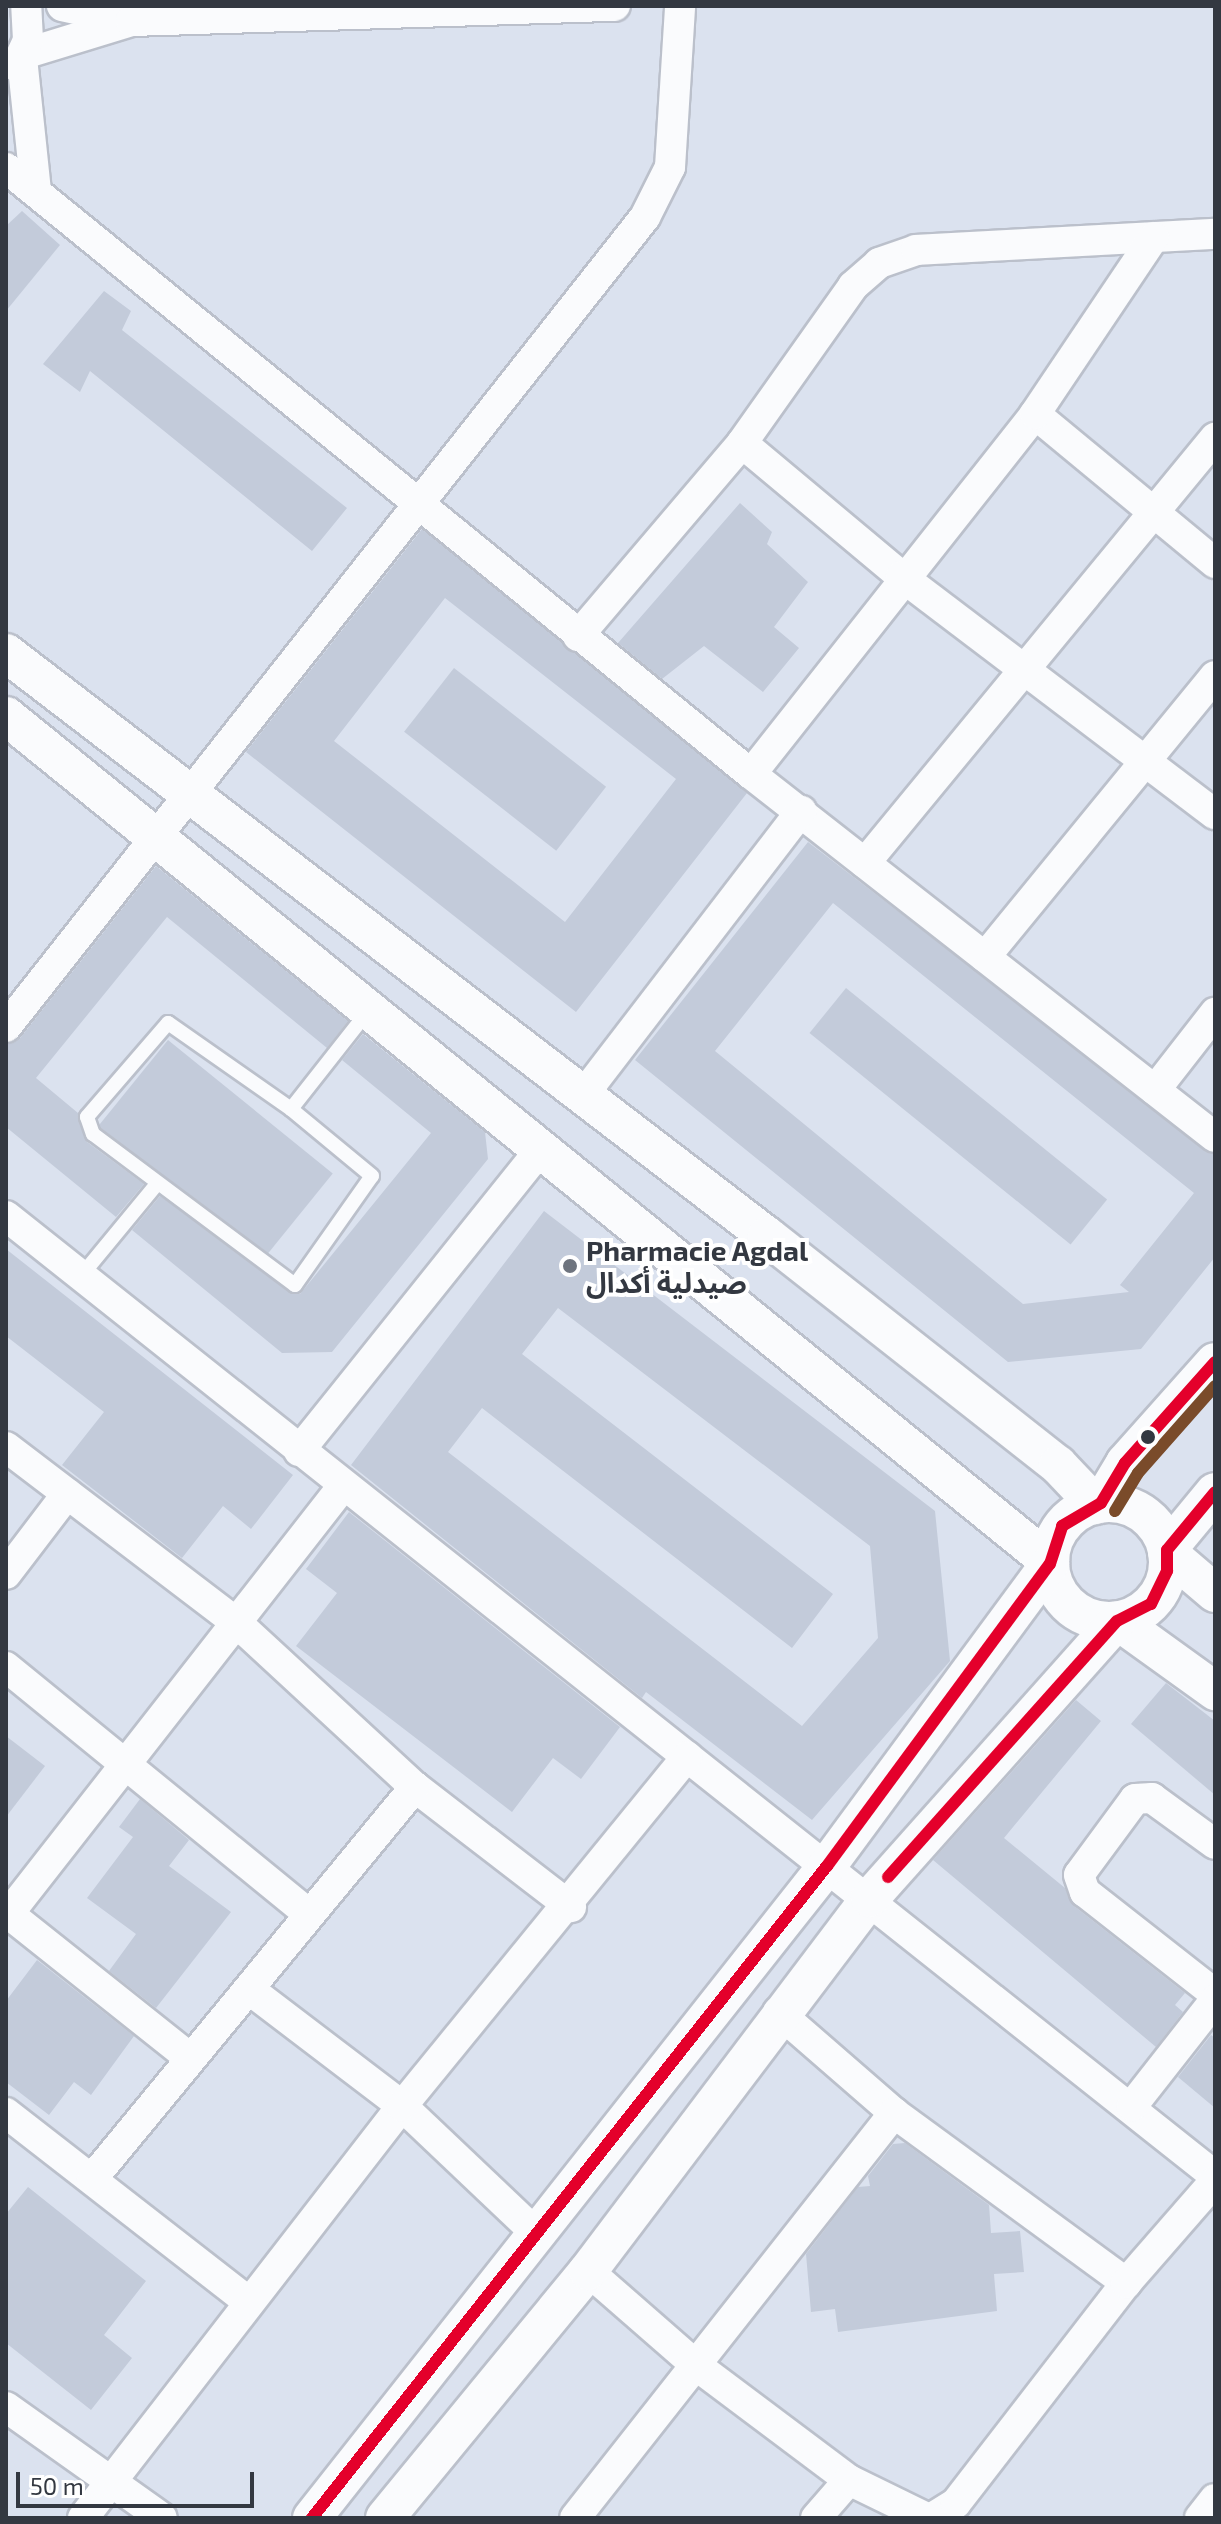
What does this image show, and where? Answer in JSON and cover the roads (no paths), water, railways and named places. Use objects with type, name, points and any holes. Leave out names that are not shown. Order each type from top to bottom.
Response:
[{"type":"street","points":[[26,6],[17,63],[36,192]]},
{"type":"street","points":[[62,6],[131,21],[615,6]]},
{"type":"street","points":[[6,1027],[15,995],[156,834],[662,189],[670,167],[680,6]]},
{"type":"street","points":[[17,63],[131,21]]},
{"type":"street","points":[[6,168],[578,636],[1215,1137]]},
{"type":"street","points":[[578,636],[742,443],[853,286],[879,263],[916,250],[1215,234]]},
{"type":"street","points":[[751,774],[901,576],[1035,414],[1154,237]]},
{"type":"street","points":[[1035,414],[1158,511],[1215,563]]},
{"type":"street","points":[[865,863],[1028,671],[1215,438]]},
{"type":"street","points":[[742,443],[901,576],[1151,762],[1215,814]]},
{"type":"street","points":[[6,653],[186,794],[584,1094],[1050,1459],[1098,1504],[1143,1514],[1167,1551],[1215,1593]]},
{"type":"street","points":[[985,957],[1151,762],[1215,676]]},
{"type":"street","points":[[6,716],[156,834],[1050,1563],[1070,1608],[1117,1621],[1215,1691]]},
{"type":"street","points":[[584,1094],[801,811]]},
{"type":"street","points":[[1155,1090],[1215,1013]]},
{"type":"street","points":[[299,1451],[541,1149]]},
{"type":"street","points":[[6,1216],[343,1486],[1132,2106],[1215,2179],[1126,2283],[956,2503],[930,2518],[849,2480],[697,2366],[588,2271]]},
{"type":"street","points":[[312,2518],[827,1866],[1050,1563],[1062,1526],[1098,1504],[1125,1463],[1215,1362]]},
{"type":"street","points":[[6,1447],[237,1623],[415,1787],[571,1907]]},
{"type":"street","points":[[189,2057],[7,1915],[343,1486]]},
{"type":"street","points":[[385,2518],[588,2271],[778,2012],[870,1898],[1117,1621],[1136,1615],[1162,1589],[1167,1551],[1215,1492]]},
{"type":"street","points":[[6,1574],[67,1494]]},
{"type":"street","points":[[6,1667],[127,1762],[306,1912]]},
{"type":"street","points":[[83,2518],[109,2475],[402,2106],[571,1907],[687,1757]]},
{"type":"street","points":[[92,2179],[189,2057],[250,1990],[306,1912],[415,1787]]},
{"type":"street","points":[[1132,2106],[1215,1997],[1085,1892],[1079,1875],[1135,1799],[1152,1798],[1215,1844]]},
{"type":"street","points":[[250,1990],[402,2106],[536,2233]]},
{"type":"street","points":[[778,2012],[894,2113],[1126,2283]]},
{"type":"street","points":[[6,2113],[249,2302]]},
{"type":"street","points":[[575,2518],[894,2113]]},
{"type":"street","points":[[6,2407],[109,2475],[162,2518]]},
{"type":"street","points":[[816,2518],[849,2480]]},
{"type":"street","points":[[1200,2518],[1215,2499]]},
{"type":"lane","points":[[291,1109],[370,1009]]},
{"type":"lane","points":[[159,1025],[175,1025],[291,1109],[372,1176],[295,1285],[156,1185],[93,1134],[87,1117],[159,1025]]},
{"type":"lane","points":[[81,1276],[156,1185]]},
{"type":"place","name":"Pharmacie Agdal صيدلية أكدال","points":[[570,1266]]}]
